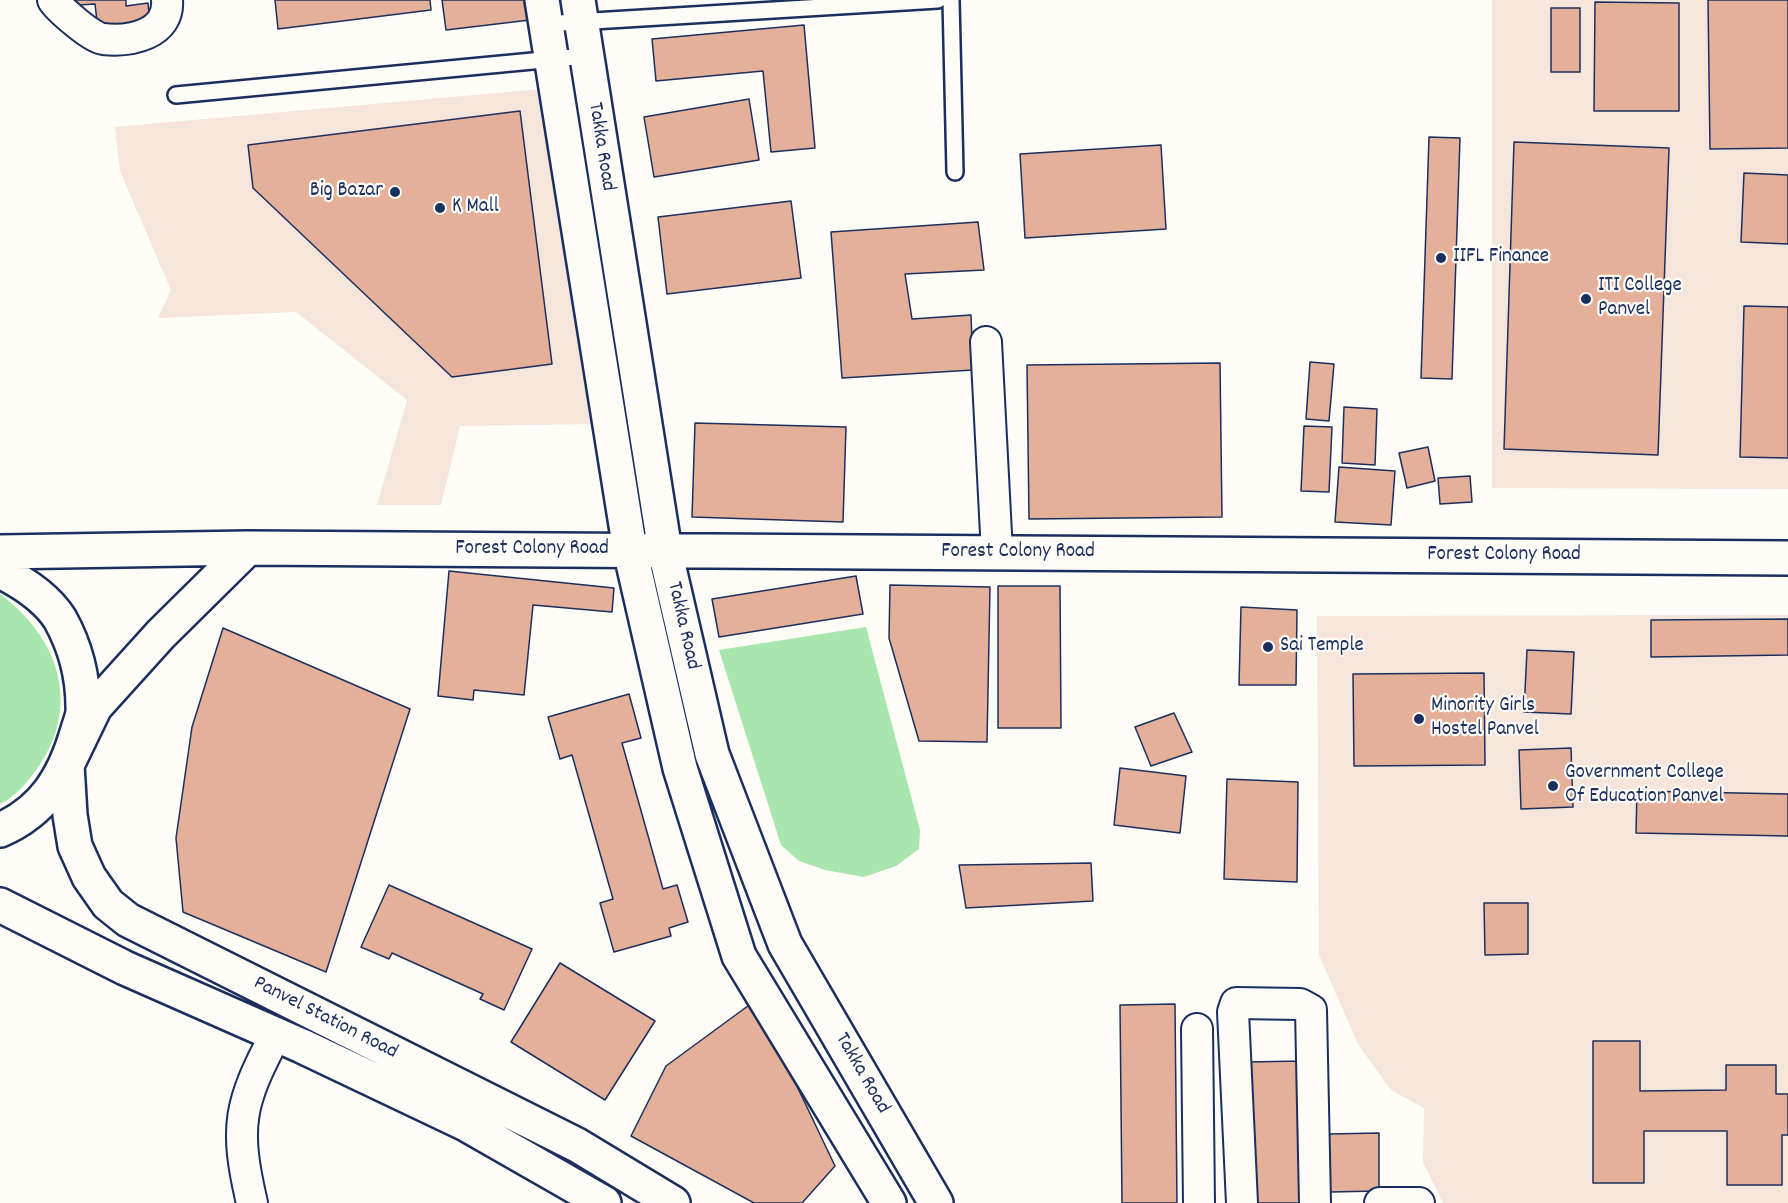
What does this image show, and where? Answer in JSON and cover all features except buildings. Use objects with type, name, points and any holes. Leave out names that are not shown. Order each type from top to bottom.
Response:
[{"type":"street","points":[[53,0],[88,32],[101,40],[144,35],[159,28],[168,11],[167,0]]},
{"type":"street","name":"Takka Road","points":[[579,11],[665,551],[712,754],[785,944],[936,1203]]},
{"type":"street","name":"Takka Road","points":[[543,12],[630,550],[680,768],[739,956],[889,1203]]},
{"type":"street","points":[[986,342],[997,553]]},
{"type":"street","points":[[0,830],[15,823],[49,794],[67,765],[95,707],[161,634],[248,548]]},
{"type":"street","name":"Forest Colony Road","points":[[0,552],[248,548],[1788,558]]},
{"type":"street","points":[[0,571],[25,584],[59,618],[79,662],[84,710],[67,765]]},
{"type":"street","name":"Panvel Station Road","points":[[67,765],[70,816],[75,846],[89,878],[108,904],[128,920],[577,1145],[673,1203]]},
{"type":"street","name":"Panvel Station Road","points":[[0,905],[125,968],[276,1034],[464,1123],[604,1203]]},
{"type":"street","points":[[1242,1203],[1233,1012],[1236,1003],[1300,1004],[1311,1010],[1315,1203]]},
{"type":"street","points":[[1197,1029],[1199,1203]]},
{"type":"street","points":[[252,1203],[243,1163],[242,1120],[249,1090],[276,1034]]},
{"type":"street","points":[[1380,1203],[1419,1203]]},
{"type":"lane","points":[[543,12],[938,0]]},
{"type":"lane","points":[[951,0],[955,172]]},
{"type":"lane","points":[[176,95],[585,56]]},
{"type":"shaded area","points":[[1492,0],[1788,0],[1788,489],[1492,488]]},
{"type":"shaded area","points":[[553,88],[593,424],[460,426],[441,505],[377,505],[407,400],[296,312],[158,318],[171,290],[120,171],[115,127]]},
{"type":"shaded area","name":"Government College Of Education Panvel","points":[[1788,615],[1788,1203],[1443,1203],[1423,1162],[1424,1108],[1391,1090],[1359,1046],[1319,955],[1317,616]]},
{"type":"green space","points":[[0,594],[20,611],[49,650],[57,672],[61,695],[59,718],[52,742],[39,766],[17,793],[0,804]]},
{"type":"green space","points":[[866,627],[920,830],[919,849],[896,866],[864,877],[825,870],[799,861],[781,845],[719,650]]},
{"type":"place","name":"Big Bazar","points":[[395,192]]},
{"type":"place","name":"K Mall","points":[[440,208]]},
{"type":"place","name":"IIFL Finance","points":[[1441,258]]},
{"type":"place","name":"ITI College Panvel","points":[[1586,299]]},
{"type":"place","name":"Sai Temple","points":[[1268,647]]},
{"type":"place","name":"Minority Girls Hostel Panvel","points":[[1419,719]]},
{"type":"place","name":"Government College Of Education Panvel","points":[[1553,786]]}]
